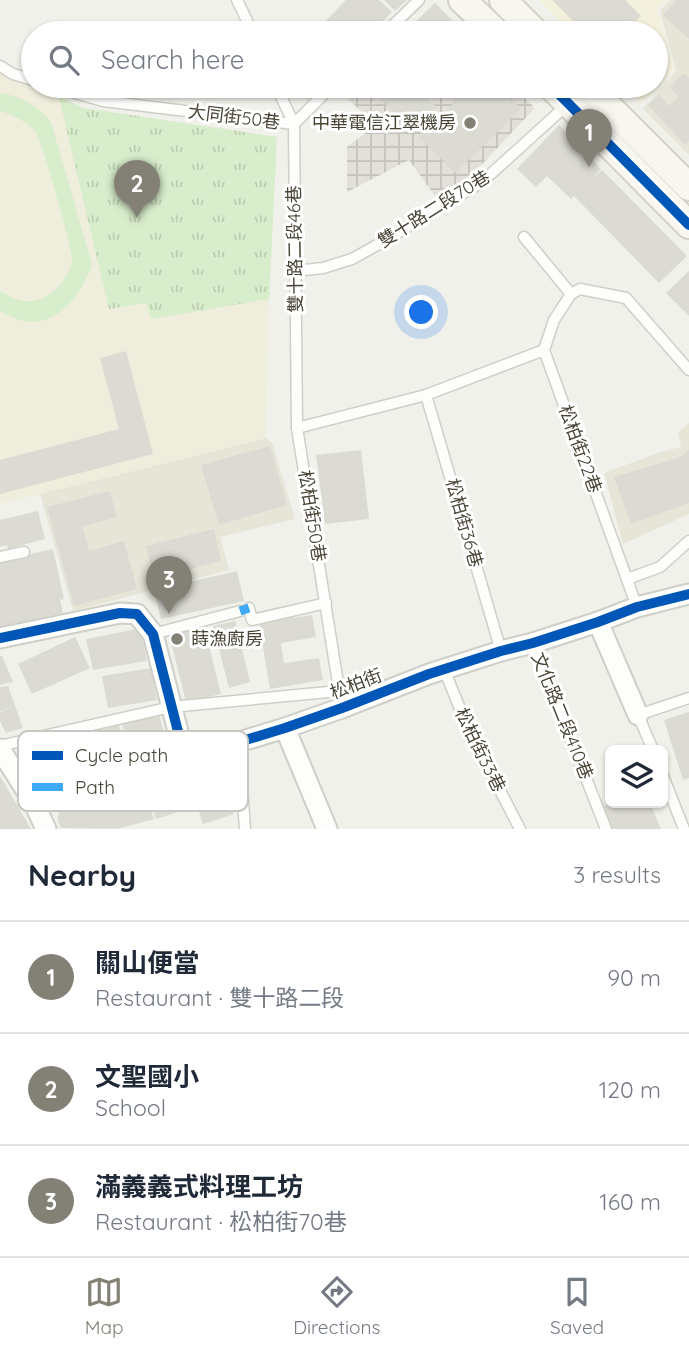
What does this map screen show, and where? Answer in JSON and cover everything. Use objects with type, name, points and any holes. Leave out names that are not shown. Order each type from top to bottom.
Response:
[{"type":"street","points":[[463,0],[485,21]]},
{"type":"street","points":[[503,0],[524,21]]},
{"type":"street","points":[[580,98],[689,225]]},
{"type":"street","points":[[583,98],[689,187]]},
{"type":"street","name":"松柏街","points":[[248,739],[285,728],[341,699],[501,650],[533,643],[637,607],[689,594]]},
{"type":"street","points":[[0,638],[120,613],[137,614],[153,634],[178,731]]},
{"type":"street","points":[[598,622],[638,715]]},
{"type":"street","points":[[285,728],[327,829]]},
{"type":"street","points":[[0,748],[18,777]]},
{"type":"street","points":[[38,811],[46,829]]},
{"type":"lane","points":[[237,0],[247,21]]},
{"type":"lane","points":[[397,21],[419,0]]},
{"type":"lane","points":[[0,66],[21,76]]},
{"type":"lane","name":"大同街50巷","points":[[93,98],[294,124]]},
{"type":"lane","points":[[282,98],[294,124],[320,98]]},
{"type":"lane","name":"雙十路二段70巷","points":[[295,271],[323,268],[352,259],[482,182],[565,98]]},
{"type":"lane","name":"雙十路二段46巷","points":[[294,124],[297,428]]},
{"type":"lane","points":[[524,237],[571,294]]},
{"type":"lane","points":[[297,428],[426,395],[544,350],[554,320],[571,294],[580,289],[626,298],[689,370]]},
{"type":"lane","name":"松柏街22巷","points":[[544,350],[637,607]]},
{"type":"lane","name":"松柏街36巷","points":[[426,395],[501,650]]},
{"type":"lane","name":"松柏街50巷","points":[[297,428],[341,699]]},
{"type":"lane","points":[[627,579],[660,567],[689,541]]},
{"type":"lane","points":[[0,557],[24,552]]},
{"type":"lane","points":[[153,634],[244,610],[253,620],[326,603]]},
{"type":"lane","name":"文化路二段410巷","points":[[533,643],[606,829]]},
{"type":"lane","name":"松柏街33巷","points":[[444,669],[469,731],[520,829]]},
{"type":"lane","points":[[651,745],[638,715],[689,698]]},
{"type":"lane","points":[[71,731],[171,707],[341,699]]},
{"type":"lane","points":[[0,748],[18,744]]},
{"type":"lane","points":[[668,789],[684,829]]},
{"type":"lane","points":[[244,811],[245,829]]},
{"type":"shaded area","points":[[538,0],[666,0],[657,7],[661,21],[559,21]]},
{"type":"shaded area","points":[[671,0],[689,0],[689,155],[643,109],[653,98],[668,98],[668,80],[676,71],[668,40],[668,21],[663,21],[660,10]]},
{"type":"shaded area","points":[[668,48],[674,71],[668,77]]},
{"type":"shaded area","points":[[0,70],[21,80],[21,98],[62,98],[84,108],[277,137],[266,438],[0,504]]},
{"type":"shaded area","points":[[347,98],[525,98],[535,108],[472,175],[435,196],[409,160],[347,192],[347,147],[376,125]]},
{"type":"shaded area","points":[[635,98],[647,98],[641,104]]},
{"type":"shaded area","points":[[689,423],[689,514],[623,544],[604,473],[681,447],[678,433]]},
{"type":"shaded area","points":[[266,438],[272,442],[295,519],[220,537],[229,570],[73,611],[40,494]]},
{"type":"green space","points":[[0,93],[28,102],[51,122],[92,265],[83,285],[70,303],[62,311],[42,321],[23,321],[0,311],[0,291],[23,301],[37,300],[51,293],[66,277],[72,258],[71,250],[36,133],[25,122],[0,111]]},
{"type":"green space","points":[[59,98],[84,108],[277,137],[269,299],[151,319],[146,303],[109,309]]},
{"type":"building","points":[[346,0],[379,0],[392,12],[383,21],[326,21]]},
{"type":"building","points":[[384,0],[407,0],[395,11]]},
{"type":"building","points":[[552,0],[625,0],[641,16],[636,21],[573,21]]},
{"type":"building","points":[[677,0],[689,0],[689,39],[663,15]]},
{"type":"building","points":[[435,3],[453,21],[416,21]]},
{"type":"building","points":[[684,73],[689,78],[689,141],[685,145],[648,105],[656,98],[662,98],[669,106],[679,97],[670,87]]},
{"type":"building","name":"中華電信江翠機房","points":[[380,98],[427,98],[437,108],[413,132]]},
{"type":"building","name":"中華電信江翠機房","points":[[452,98],[510,98],[521,109],[455,173],[419,137],[455,102]]},
{"type":"building","points":[[559,125],[601,169],[590,180],[602,170],[687,256],[659,283],[574,196],[571,199],[547,176],[536,187],[517,169]]},
{"type":"building","points":[[689,271],[689,316],[666,293]]},
{"type":"building","points":[[126,351],[153,454],[0,494],[0,460],[119,429],[100,358]]},
{"type":"building","points":[[270,446],[287,505],[219,525],[201,465]]},
{"type":"building","points":[[361,450],[369,519],[325,524],[316,455]]},
{"type":"building","points":[[689,450],[689,503],[631,524],[614,477],[678,458]]},
{"type":"building","points":[[110,491],[117,517],[82,526],[89,551],[124,541],[137,589],[74,606],[47,507]]},
{"type":"building","points":[[38,511],[45,539],[8,549],[7,545],[0,547],[0,520]]},
{"type":"building","points":[[214,529],[221,561],[154,578],[146,546]]},
{"type":"building","points":[[53,549],[64,599],[60,600],[63,613],[0,627],[0,561]]},
{"type":"building","points":[[237,571],[244,601],[161,619],[154,590]]},
{"type":"building","points":[[312,615],[316,637],[281,643],[284,663],[319,658],[323,680],[270,689],[259,623]]},
{"type":"building","points":[[235,621],[250,682],[229,688],[213,626]]},
{"type":"building","points":[[204,626],[221,694],[186,702],[169,634]]},
{"type":"building","points":[[137,629],[142,637],[147,661],[93,670],[86,639]]},
{"type":"building","points":[[75,637],[90,668],[32,694],[18,664]]},
{"type":"building","points":[[2,656],[13,682],[0,685]]},
{"type":"building","points":[[151,668],[157,700],[108,708],[102,676]]},
{"type":"building","points":[[8,686],[23,728],[6,733],[0,721],[0,712],[10,708],[0,711],[0,687]]},
{"type":"building","points":[[689,712],[689,778],[683,780],[664,720]]},
{"type":"building","points":[[159,715],[163,731],[124,731],[122,724]]},
{"type":"building","points":[[119,725],[121,731],[95,731]]},
{"type":"building","points":[[0,776],[18,811],[31,829],[0,829]]},
{"type":"building","points":[[602,807],[652,808],[661,829],[612,829]]},
{"type":"building","points":[[60,811],[151,811],[154,819],[117,829],[61,828],[58,816]]},
{"type":"building","points":[[153,811],[181,811],[156,819]]},
{"type":"building","points":[[199,811],[233,811],[234,814],[203,824]]},
{"type":"marked path","points":[[240,611],[249,608]]},
{"type":"cycle path","points":[[563,98],[689,225]]},
{"type":"cycle path","points":[[248,739],[342,708],[429,674],[533,643],[637,607],[689,594]]},
{"type":"cycle path","points":[[0,638],[120,613],[137,614],[153,634],[178,731]]},
{"type":"place","name":"中華電信江翠機房","points":[[470,123]]},
{"type":"place","name":"關山便當","points":[[589,167]]},
{"type":"place","name":"文聖國小","points":[[137,218]]},
{"type":"place","name":"滿義義式料理工坊","points":[[169,614]]},
{"type":"place","name":"蒔漁廚房","points":[[177,639]]}]
